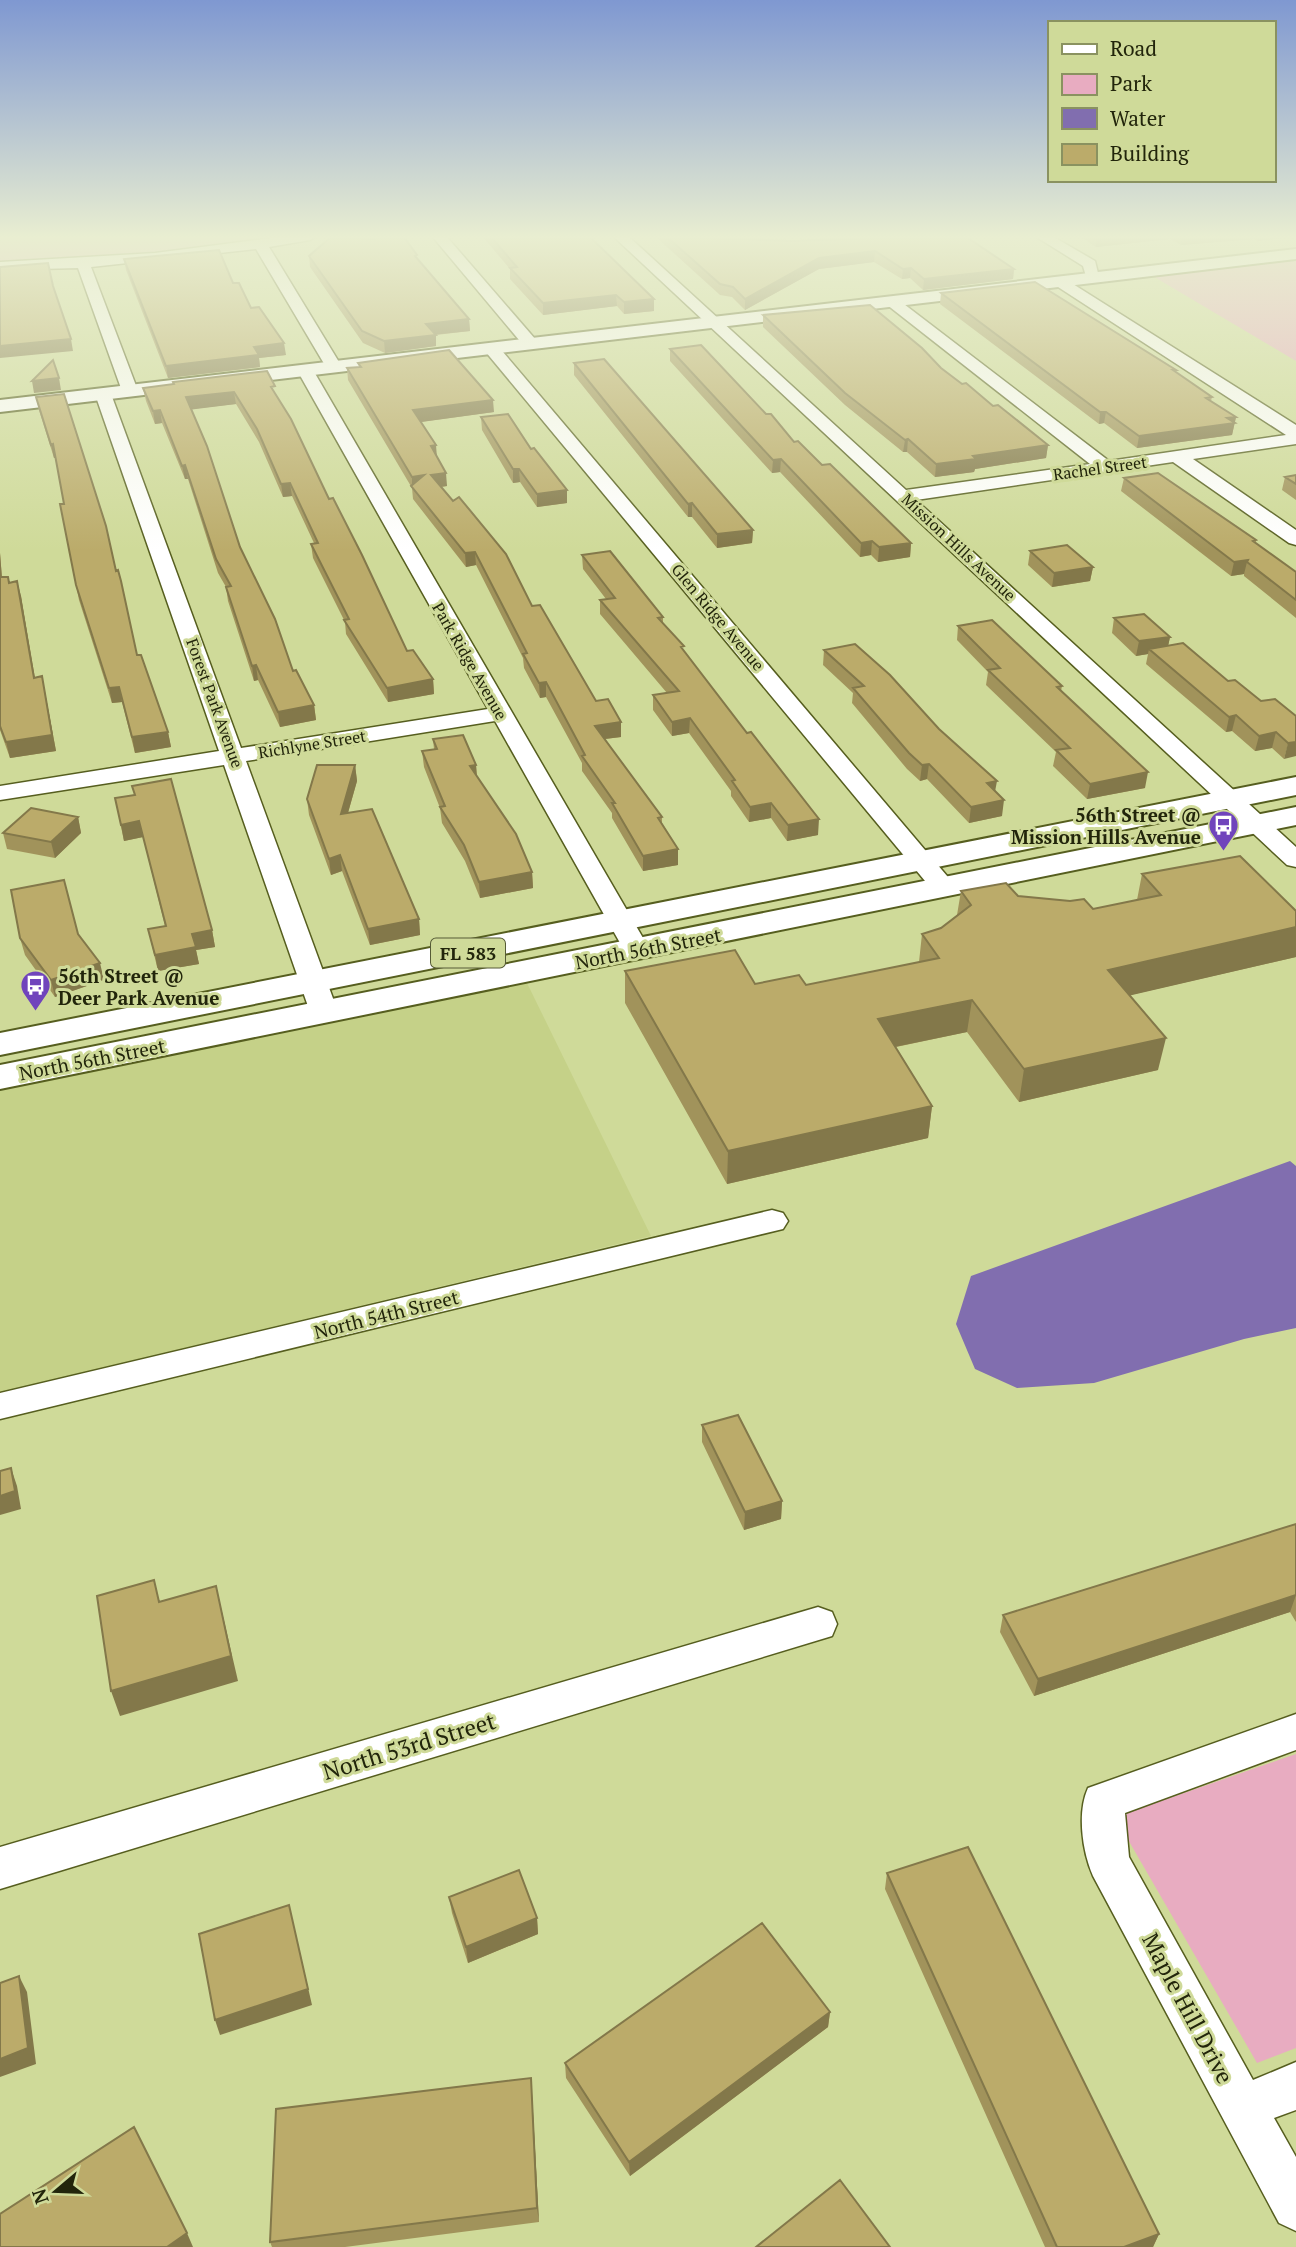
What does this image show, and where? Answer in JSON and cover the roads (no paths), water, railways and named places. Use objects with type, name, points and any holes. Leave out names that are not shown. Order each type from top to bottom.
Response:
[{"type":"street","points":[[112,341],[130,391]]},
{"type":"street","points":[[319,341],[334,366]]},
{"type":"street","points":[[0,406],[548,341]]},
{"type":"street","name":"Mission Hills Avenue","points":[[734,341],[1296,860]]},
{"type":"street","points":[[942,341],[1105,467]]},
{"type":"street","points":[[1152,341],[1291,429],[1296,439]]},
{"type":"street","name":"Glen Ridge Avenue","points":[[491,348],[934,875]]},
{"type":"street","name":"Park Ridge Avenue","points":[[305,370],[629,936]]},
{"type":"street","name":"Forest Park Avenue","points":[[103,394],[320,998]]},
{"type":"street","name":"Rachel Street","points":[[904,496],[1296,439]]},
{"type":"street","points":[[1179,458],[1296,539]]},
{"type":"street","name":"Richlyne Street","points":[[0,793],[500,714]]},
{"type":"street","name":"North 56th Street","points":[[934,875],[1296,786]]},
{"type":"street","name":"North 56th Street","points":[[0,1077],[320,998],[934,875],[1258,826],[1296,816]]},
{"type":"street","name":"North 56th Street","points":[[0,1044],[320,998]]},
{"type":"street","name":"North 54th Street","points":[[0,1406],[772,1221]]},
{"type":"street","name":"North 53rd Street","points":[[0,1868],[818,1624]]},
{"type":"street","name":"Maple Hill Drive","points":[[1296,1732],[1103,1801],[1108,1861],[1296,2206]]},
{"type":"street","points":[[1242,2108],[1296,2086]]},
{"type":"water","points":[[1290,1161],[1296,1166],[1296,1328],[1244,1339],[1094,1383],[1017,1388],[975,1369],[956,1324],[971,1276]]},
{"type":"place","name":"56th Street @ Mission Hills Avenue","points":[[1224,852]]},
{"type":"place","name":"56th Street @ Deer Park Avenue","points":[[35,1013]]}]
